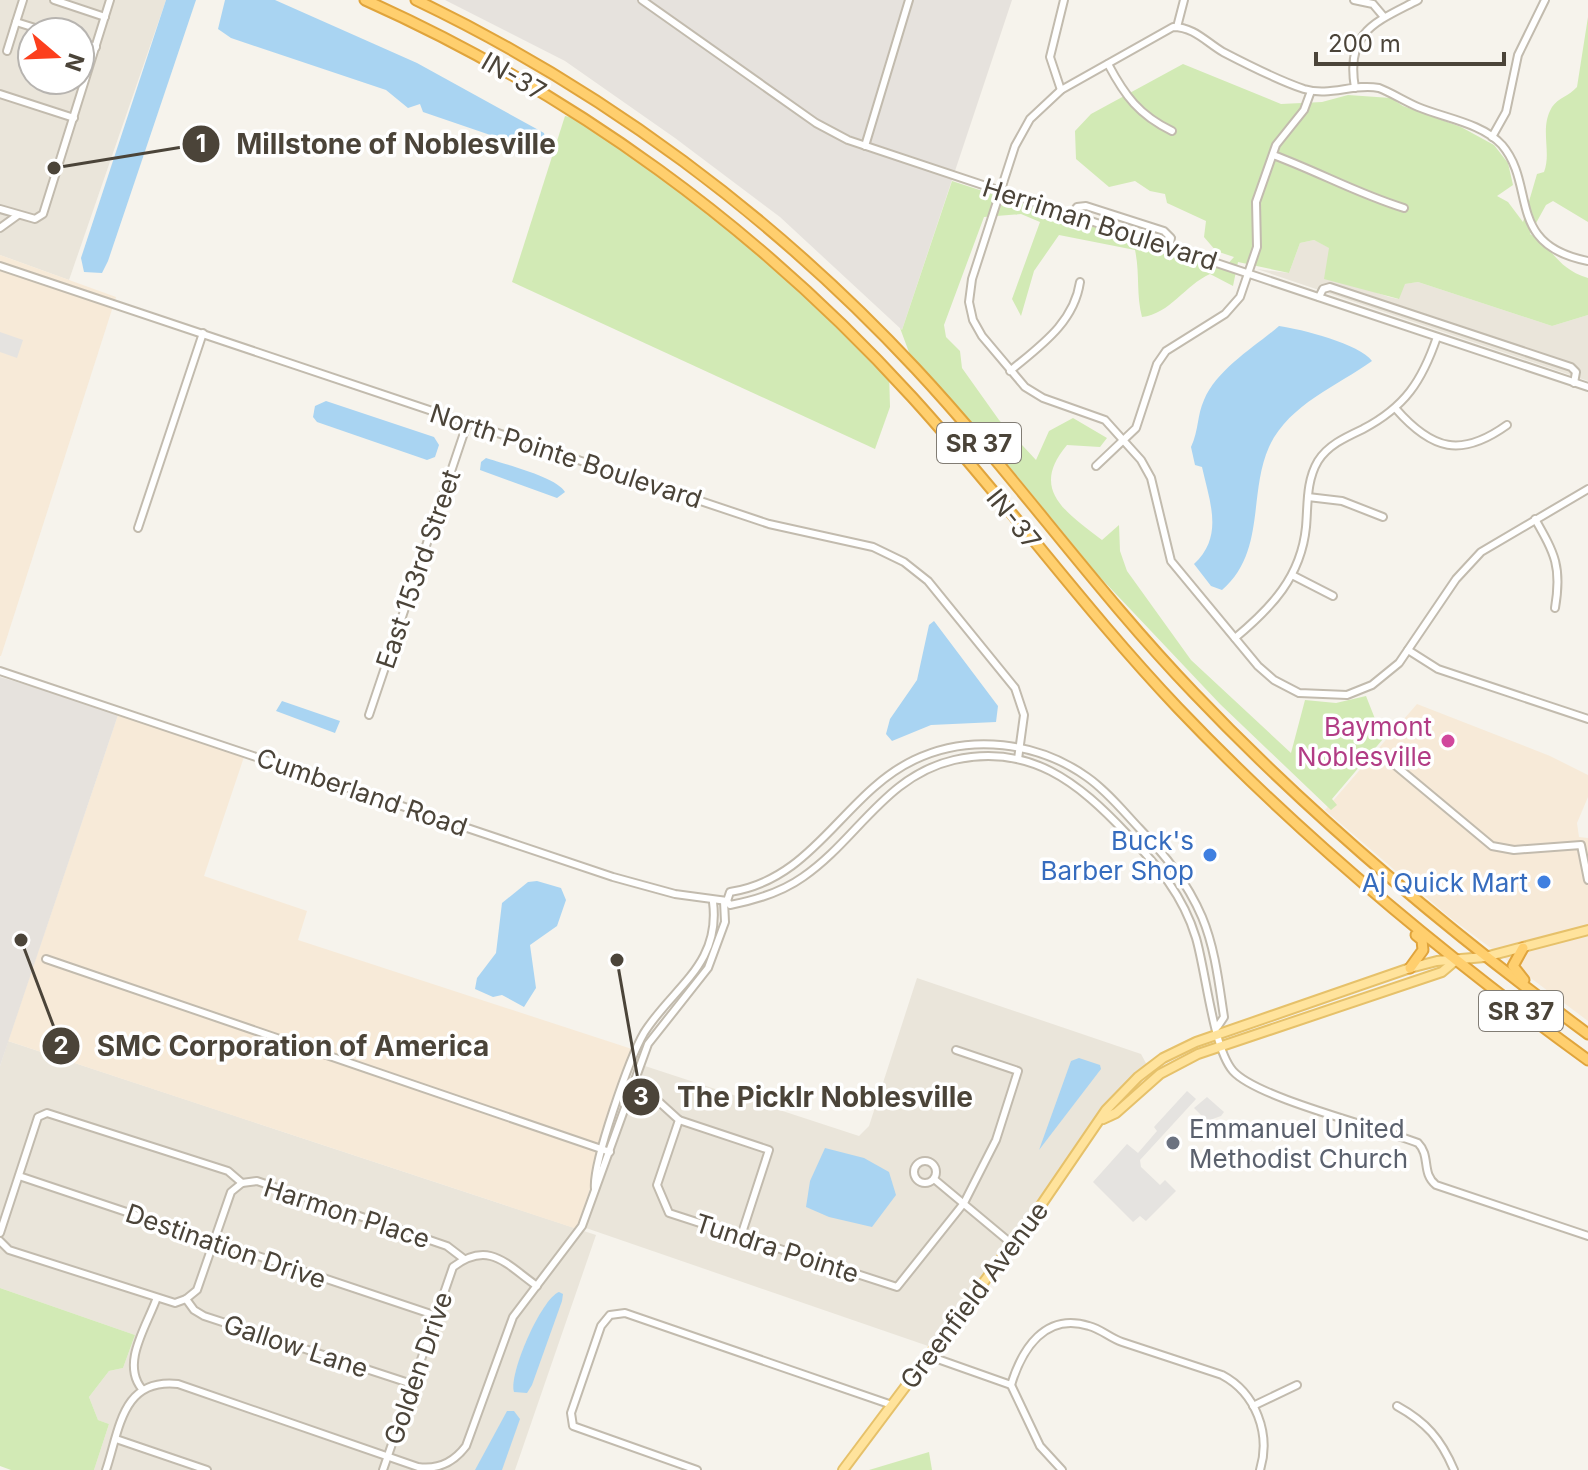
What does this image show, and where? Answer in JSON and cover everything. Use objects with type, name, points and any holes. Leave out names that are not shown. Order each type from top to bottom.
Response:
[{"type":"highway","name":"IN-37","points":[[365,0],[477,55],[584,118],[678,183],[783,269],[908,392],[1087,607],[1169,698],[1309,835],[1456,961],[1588,1060]]},
{"type":"highway","name":"IN-37","points":[[416,0],[530,59],[597,101],[690,166],[789,246],[856,307],[924,379],[1090,578],[1204,704],[1349,843],[1485,957],[1588,1034]]},
{"type":"highway","points":[[1309,835],[1320,852],[1422,940],[1422,953],[1410,968]]},
{"type":"highway","points":[[1523,948],[1513,961],[1517,974],[1588,1028]]},
{"type":"main road","name":"Greenfield Avenue","points":[[843,1470],[1012,1244],[1118,1095],[1157,1062],[1218,1029],[1410,968],[1437,961],[1485,957],[1588,930]]},
{"type":"main road","name":"Greenfield Avenue","points":[[1103,1119],[1116,1113],[1160,1074],[1222,1045],[1442,972],[1456,961]]},
{"type":"street","points":[[54,0],[105,17]]},
{"type":"street","points":[[96,47],[110,0]]},
{"type":"street","name":"Herriman Boulevard","points":[[642,0],[816,123],[865,146],[1588,387]]},
{"type":"street","points":[[865,146],[909,0]]},
{"type":"street","points":[[1061,90],[1050,57],[1064,0]]},
{"type":"street","points":[[1177,27],[1184,0]]},
{"type":"street","points":[[1354,0],[1373,4],[1384,17]]},
{"type":"street","points":[[1355,88],[1353,60],[1356,46],[1364,33],[1384,17],[1418,0]]},
{"type":"street","points":[[1492,137],[1506,112],[1518,55],[1545,0]]},
{"type":"street","points":[[7,51],[16,22]]},
{"type":"street","points":[[1588,261],[1558,251],[1535,230],[1522,203],[1511,161],[1492,137],[1384,90],[1311,91],[1177,27],[1160,31],[1061,90],[1039,107],[1023,129],[972,279],[969,302],[976,327],[1010,371],[1038,396],[1098,416],[1124,441],[1151,478],[1171,561],[1274,680],[1299,693],[1347,695],[1363,690],[1387,675],[1469,563],[1491,544],[1588,489]]},
{"type":"street","points":[[1108,64],[1126,96],[1140,112],[1172,131]]},
{"type":"street","points":[[1096,466],[1140,422],[1154,373],[1166,351],[1225,314],[1240,297],[1257,247],[1255,207],[1281,136],[1304,110],[1311,91]]},
{"type":"street","points":[[0,94],[74,118]]},
{"type":"street","points":[[0,209],[35,219],[43,214],[81,96]]},
{"type":"street","points":[[1273,155],[1316,170],[1357,192],[1404,208]]},
{"type":"street","points":[[1072,215],[1077,207],[1086,206],[1164,231],[1171,238],[1169,247]]},
{"type":"street","points":[[0,228],[18,215]]},
{"type":"street","name":"North Pointe Boulevard","points":[[0,266],[769,524],[873,547],[904,562],[928,581],[1015,688],[1024,715],[1018,759]]},
{"type":"street","points":[[1010,371],[1060,326],[1075,304],[1080,282]]},
{"type":"street","points":[[1319,297],[1323,289],[1330,287],[1542,358],[1574,369],[1574,383]]},
{"type":"street","points":[[138,528],[203,333]]},
{"type":"street","points":[[1235,638],[1270,607],[1292,575],[1305,535],[1312,473],[1325,452],[1396,409],[1422,378],[1437,337]]},
{"type":"street","points":[[1396,409],[1421,435],[1450,445],[1473,444],[1507,425]]},
{"type":"street","name":"East 153rd Street","points":[[369,715],[467,424]]},
{"type":"street","points":[[1308,497],[1342,501],[1383,517]]},
{"type":"street","points":[[1535,519],[1558,566],[1555,608]]},
{"type":"street","points":[[1292,575],[1333,596]]},
{"type":"street","points":[[1408,650],[1438,669],[1588,719]]},
{"type":"street","name":"Cumberland Road","points":[[0,671],[613,877],[713,902],[725,901],[730,905],[756,899],[803,877],[886,795],[924,770],[955,760],[1018,759],[1059,774],[1088,793],[1166,877],[1182,903],[1197,940],[1213,1021],[1234,1071],[1257,1089],[1420,1145],[1427,1175],[1436,1185],[1588,1236]]},
{"type":"street","name":"Cumberland Road","points":[[725,901],[730,892],[769,880],[801,861],[880,782],[914,760],[974,745],[1020,748],[1057,760],[1090,779],[1176,870],[1200,912],[1212,948],[1224,1017],[1218,1029]]},
{"type":"street","points":[[1390,761],[1492,846],[1514,850],[1581,845],[1588,880]]},
{"type":"street","points":[[106,1470],[130,1399],[142,1389],[163,1382],[178,1384],[430,1469],[458,1457],[466,1446],[513,1317],[578,1233],[655,1032],[696,987],[708,968],[725,922],[725,901]]},
{"type":"street","points":[[595,1189],[602,1149],[644,1034],[691,979],[699,964],[714,923],[713,902]]},
{"type":"street","points":[[46,959],[610,1152]]},
{"type":"street","points":[[956,1050],[1018,1071],[996,1140],[964,1203]]},
{"type":"street","points":[[633,1087],[657,1100],[679,1120],[769,1150],[741,1236]]},
{"type":"street","name":"Harmon Place","points":[[19,1176],[38,1117],[56,1113],[228,1171],[242,1183],[257,1181],[447,1246],[464,1259]]},
{"type":"street","name":"Tundra Pointe","points":[[679,1120],[657,1185],[669,1213],[897,1287],[964,1203]]},
{"type":"street","points":[[0,1233],[19,1176]]},
{"type":"street","name":"Destination Drive","points":[[19,1176],[434,1315]]},
{"type":"street","points":[[934,1179],[1012,1244]]},
{"type":"street","points":[[0,1241],[9,1250],[156,1300],[175,1303],[197,1290],[228,1197],[242,1183]]},
{"type":"street","name":"Golden Drive","points":[[383,1470],[453,1267],[474,1254],[499,1259],[537,1286]]},
{"type":"street","name":"Gallow Lane","points":[[186,1299],[194,1310],[204,1316],[412,1384]]},
{"type":"street","points":[[142,1389],[132,1377],[132,1365],[156,1300]]},
{"type":"street","points":[[697,1470],[573,1426],[571,1413],[603,1321],[619,1312],[892,1405]]},
{"type":"street","points":[[1011,1385],[1023,1353],[1036,1336],[1053,1327],[1076,1324],[1222,1375],[1236,1383],[1253,1406],[1265,1445],[1260,1470]]},
{"type":"street","points":[[929,1356],[1011,1385],[1040,1446],[1062,1470]]},
{"type":"street","points":[[1253,1406],[1297,1385]]},
{"type":"street","points":[[1397,1406],[1428,1426],[1445,1448],[1454,1470]]},
{"type":"street","points":[[116,1439],[207,1470]]},
{"type":"shaded area","points":[[0,0],[166,0],[69,280],[0,255]]},
{"type":"shaded area","points":[[445,0],[1012,0],[902,330],[780,217],[675,138],[565,61]]},
{"type":"shaded area","points":[[1314,240],[1330,248],[1327,275],[1389,297],[1398,299],[1404,284],[1418,282],[1552,326],[1588,315],[1588,381],[1257,269],[1289,273],[1300,243]]},
{"type":"shaded area","points":[[0,255],[116,297],[1,656],[0,656]]},
{"type":"shaded area","points":[[0,332],[23,340],[17,358],[0,352]]},
{"type":"shaded area","points":[[0,677],[119,712],[0,1066]]},
{"type":"shaded area","points":[[1417,704],[1550,756],[1588,775],[1588,797],[1577,823],[1579,837],[1588,838],[1588,1021],[1448,916],[1325,810]]},
{"type":"shaded area","points":[[119,712],[245,754],[204,876],[307,911],[298,940],[635,1050],[577,1229],[8,1041]]},
{"type":"shaded area","points":[[917,978],[1141,1054],[1147,1065],[1111,1098],[931,1347],[586,1228],[645,1066],[859,1136],[869,1126]]},
{"type":"shaded area","points":[[8,1041],[596,1235],[515,1470],[94,1470],[109,1424],[98,1420],[89,1397],[109,1371],[123,1368],[135,1335],[0,1288],[0,1066]]},
{"type":"shaded area","points":[[1187,1091],[1196,1099],[1140,1160],[1141,1167],[1160,1185],[1165,1180],[1176,1191],[1146,1221],[1140,1216],[1133,1222],[1093,1182],[1127,1144],[1138,1153],[1157,1131],[1154,1127]]},
{"type":"shaded area","points":[[1207,1097],[1224,1112],[1207,1121],[1194,1108]]},
{"type":"green space","points":[[1588,17],[1588,222],[1553,201],[1546,205],[1530,234],[1568,269],[1588,278],[1588,315],[1552,326],[1418,282],[1405,284],[1399,299],[1324,279],[1329,248],[1314,240],[1300,243],[1289,273],[1238,262],[1233,286],[1210,274],[1161,311],[1142,317],[1135,250],[1059,235],[1034,271],[1021,316],[1012,299],[1040,222],[1021,214],[984,217],[944,325],[946,337],[960,351],[962,368],[999,420],[1036,460],[1049,431],[1073,418],[1107,438],[1100,447],[1067,445],[1051,475],[1057,499],[1065,510],[1102,540],[1119,525],[1120,551],[1127,571],[1191,660],[1291,753],[1305,700],[1336,703],[1366,696],[1383,739],[1332,799],[1337,805],[1331,810],[1220,704],[1097,574],[991,444],[910,355],[900,328],[902,330],[952,181],[1223,269],[1234,257],[1216,251],[1204,237],[1206,221],[1167,203],[1165,194],[1150,191],[1135,181],[1109,187],[1076,159],[1075,131],[1091,114],[1183,64],[1281,104],[1322,102],[1348,95],[1391,98],[1403,106],[1461,127],[1494,145],[1508,163],[1513,185],[1497,196],[1508,202],[1523,222],[1537,174],[1544,172],[1546,164],[1548,115],[1554,104],[1577,87]]},
{"type":"green space","points":[[565,116],[591,122],[753,243],[889,372],[890,407],[875,449],[512,282]]},
{"type":"green space","points":[[0,1288],[135,1335],[123,1368],[109,1371],[89,1397],[98,1420],[109,1424],[94,1470],[11,1470],[0,1466]]},
{"type":"green space","points":[[929,1452],[932,1470],[869,1470]]},
{"type":"water","points":[[166,0],[196,0],[108,261],[102,273],[84,272],[81,258]]},
{"type":"water","points":[[225,0],[275,0],[417,63],[544,133],[546,146],[542,150],[534,150],[423,112],[420,104],[408,108],[386,90],[231,38],[218,29]]},
{"type":"water","points":[[1279,326],[1343,343],[1372,361],[1314,398],[1277,432],[1263,465],[1251,540],[1245,558],[1236,575],[1222,590],[1211,586],[1194,564],[1209,542],[1212,518],[1202,467],[1195,465],[1191,447],[1202,406],[1218,378]]},
{"type":"water","points":[[326,401],[434,437],[439,445],[435,457],[427,460],[317,422],[313,417],[315,406]]},
{"type":"water","points":[[486,458],[541,476],[565,492],[557,498],[480,470],[481,462]]},
{"type":"water","points":[[934,621],[998,706],[996,722],[931,725],[892,741],[886,734],[890,719],[917,680],[929,625]]},
{"type":"water","points":[[282,701],[340,721],[335,733],[276,711]]},
{"type":"water","points":[[537,881],[561,888],[566,900],[557,926],[530,945],[536,988],[524,1007],[502,995],[493,997],[475,989],[477,978],[496,953],[502,903],[528,882]]},
{"type":"water","points":[[1079,1058],[1100,1065],[1101,1069],[1039,1150],[1071,1061]]},
{"type":"water","points":[[825,1148],[864,1158],[889,1172],[896,1195],[872,1227],[829,1217],[806,1207],[810,1181]]},
{"type":"water","points":[[559,1292],[563,1294],[562,1301],[532,1385],[527,1393],[514,1392],[516,1370],[535,1322]]},
{"type":"water","points":[[507,1411],[514,1411],[520,1419],[502,1470],[475,1470]]},
{"type":"place","name":"Millstone of Noblesville","points":[[54,168]]},
{"type":"place","name":"Baymont Noblesville","points":[[1448,741]]},
{"type":"place","name":"Buck's Barber Shop","points":[[1210,855]]},
{"type":"place","name":"Aj Quick Mart","points":[[1544,882]]},
{"type":"place","name":"SMC Corporation of America","points":[[21,940]]},
{"type":"place","name":"The Picklr Noblesville","points":[[617,960]]},
{"type":"place","name":"Emmanuel United Methodist Church","points":[[1173,1143]]}]
